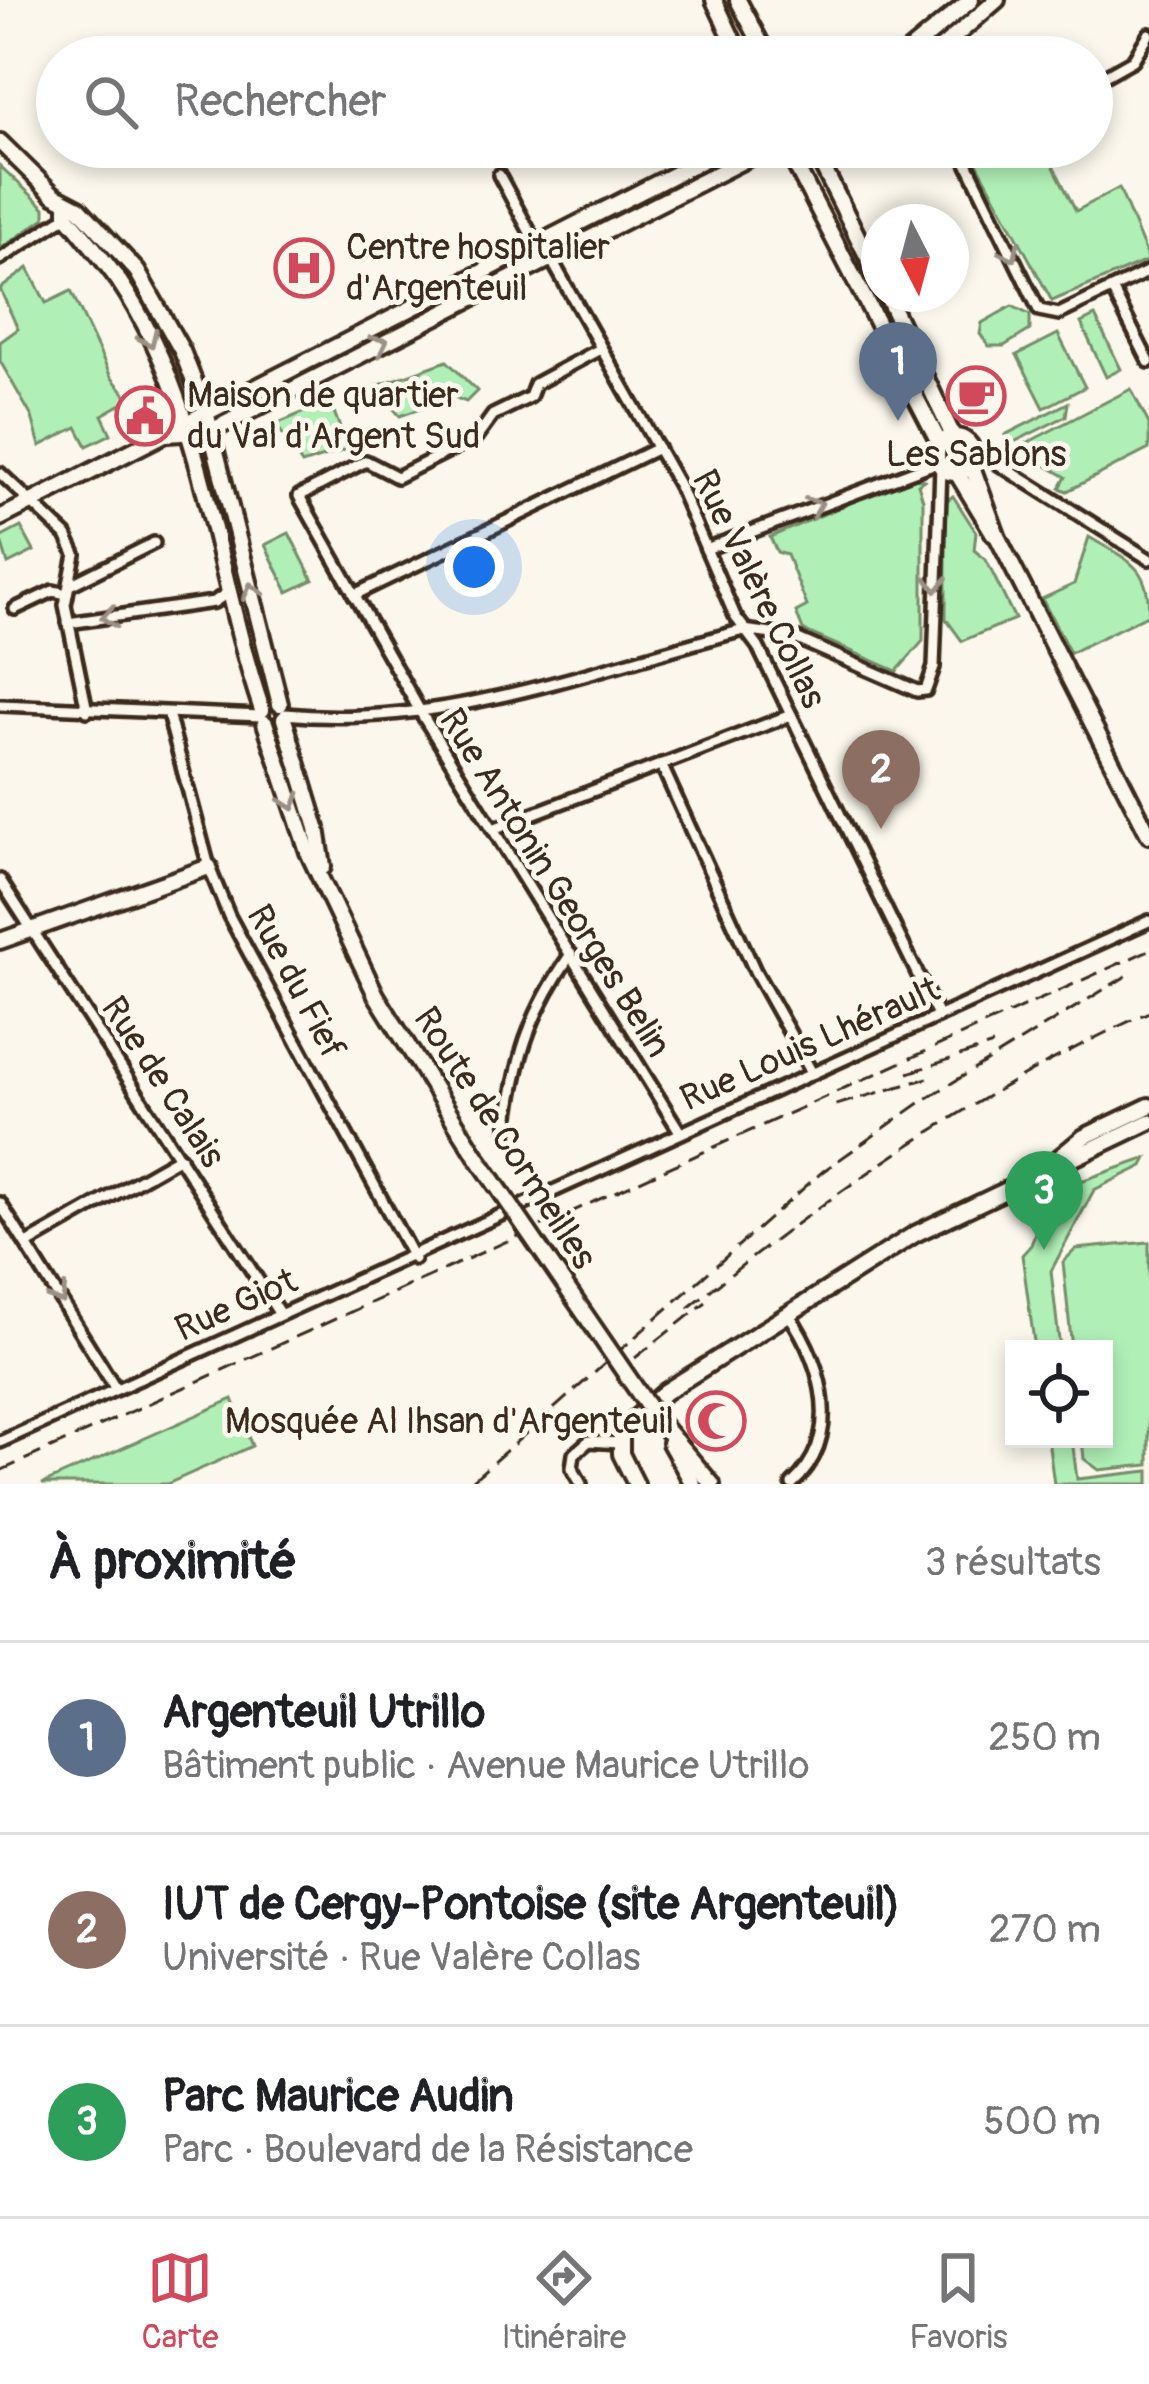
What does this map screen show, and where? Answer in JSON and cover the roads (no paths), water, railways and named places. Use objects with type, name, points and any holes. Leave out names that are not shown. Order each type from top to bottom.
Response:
[{"type":"main road","points":[[714,0],[731,36]]},
{"type":"main road","points":[[738,0],[757,36]]},
{"type":"main road","points":[[927,36],[971,0]]},
{"type":"main road","points":[[955,36],[997,0]]},
{"type":"main road","points":[[0,142],[67,211],[118,280],[186,429],[263,717],[308,852],[325,878]]},
{"type":"main road","points":[[186,429],[206,412],[687,168]]},
{"type":"main road","points":[[0,518],[167,434],[186,429],[211,431],[728,168]]},
{"type":"main road","points":[[798,168],[947,440],[967,462],[998,538],[1149,835]]},
{"type":"main road","points":[[823,168],[861,244]]},
{"type":"main road","points":[[67,211],[79,208],[137,271],[182,351],[206,412],[317,828],[325,878]]},
{"type":"main road","points":[[118,280],[137,271]]},
{"type":"main road","points":[[894,312],[947,440],[940,465],[967,462]]},
{"type":"main road","points":[[263,717],[269,703],[283,712]]},
{"type":"main road","points":[[0,941],[209,867]]},
{"type":"main road","name":"Route de Cormeilles","points":[[325,878],[376,995],[477,1157],[656,1418],[693,1484]]},
{"type":"main road","points":[[1051,1166],[1084,1137],[1149,1106]]},
{"type":"main road","points":[[636,1484],[619,1443],[625,1424],[665,1392],[915,1234],[1149,1122]]},
{"type":"main road","name":"Route de Cormeilles","points":[[656,1418],[712,1484]]},
{"type":"street","points":[[1113,71],[1133,60],[1149,34]]},
{"type":"street","points":[[969,168],[1039,310],[1059,314],[1149,271]]},
{"type":"street","points":[[500,176],[537,245]]},
{"type":"street","points":[[0,259],[67,211]]},
{"type":"street","name":"Rue Valère Collas","points":[[550,257],[658,448],[938,1016]]},
{"type":"street","points":[[1112,289],[1149,362]]},
{"type":"street","points":[[600,349],[536,384],[530,397],[494,416],[477,437],[397,476],[366,461],[299,496],[421,713],[745,630],[793,638],[917,691],[929,687],[934,668],[940,465],[706,549]]},
{"type":"street","points":[[354,595],[658,448]]},
{"type":"street","points":[[967,462],[1149,559]]},
{"type":"street","points":[[0,473],[66,536],[75,554],[68,623],[87,711]]},
{"type":"street","points":[[15,609],[68,589],[154,543]]},
{"type":"street","points":[[68,623],[214,602],[230,591]]},
{"type":"street","points":[[0,705],[263,717]]},
{"type":"street","name":"Rue Antonin Georges Belin","points":[[283,712],[421,713],[680,1132]]},
{"type":"street","name":"Rue du Fief","points":[[168,714],[209,867],[229,916],[414,1259]]},
{"type":"street","points":[[493,829],[791,715]]},
{"type":"street","points":[[662,764],[754,971],[812,1073]]},
{"type":"street","name":"Rue de Calais","points":[[0,880],[279,1313]]},
{"type":"street","name":"Rue Louis Lhérault","points":[[495,1220],[1149,921]]},
{"type":"street","points":[[506,1135],[516,1064],[531,1014],[571,954]]},
{"type":"street","points":[[27,1244],[180,1157]]},
{"type":"street","points":[[0,1204],[116,1389]]},
{"type":"street","name":"Rue Giot","points":[[0,1442],[495,1220]]},
{"type":"street","points":[[788,1313],[808,1351],[825,1406],[817,1451],[791,1484]]},
{"type":"street","points":[[581,1484],[572,1468],[574,1454],[589,1441],[619,1443]]},
{"type":"railway","points":[[0,1471],[1149,950]]},
{"type":"railway","points":[[473,1480],[822,1172],[921,1102],[1131,973]]},
{"type":"railway","points":[[688,1308],[909,1145],[1024,1076],[1149,1012]]},
{"type":"railway","points":[[908,1073],[993,1045]]},
{"type":"railway","points":[[836,1105],[928,1078]]},
{"type":"railway","points":[[635,1358],[706,1302]]},
{"type":"place","name":"Centre hospitalier d'Argenteuil","points":[[304,268]]},
{"type":"place","name":"Les Sablons","points":[[976,396]]},
{"type":"place","name":"Maison de quartier du Val d'Argent Sud","points":[[145,416]]},
{"type":"place","name":"Argenteuil Utrillo","points":[[898,421]]},
{"type":"place","name":"IUT de Cergy-Pontoise (site Argenteuil)","points":[[881,829]]},
{"type":"place","name":"Parc Maurice Audin","points":[[1044,1250]]},
{"type":"place","name":"Mosquée Al Ihsan d'Argenteuil","points":[[716,1421]]}]
